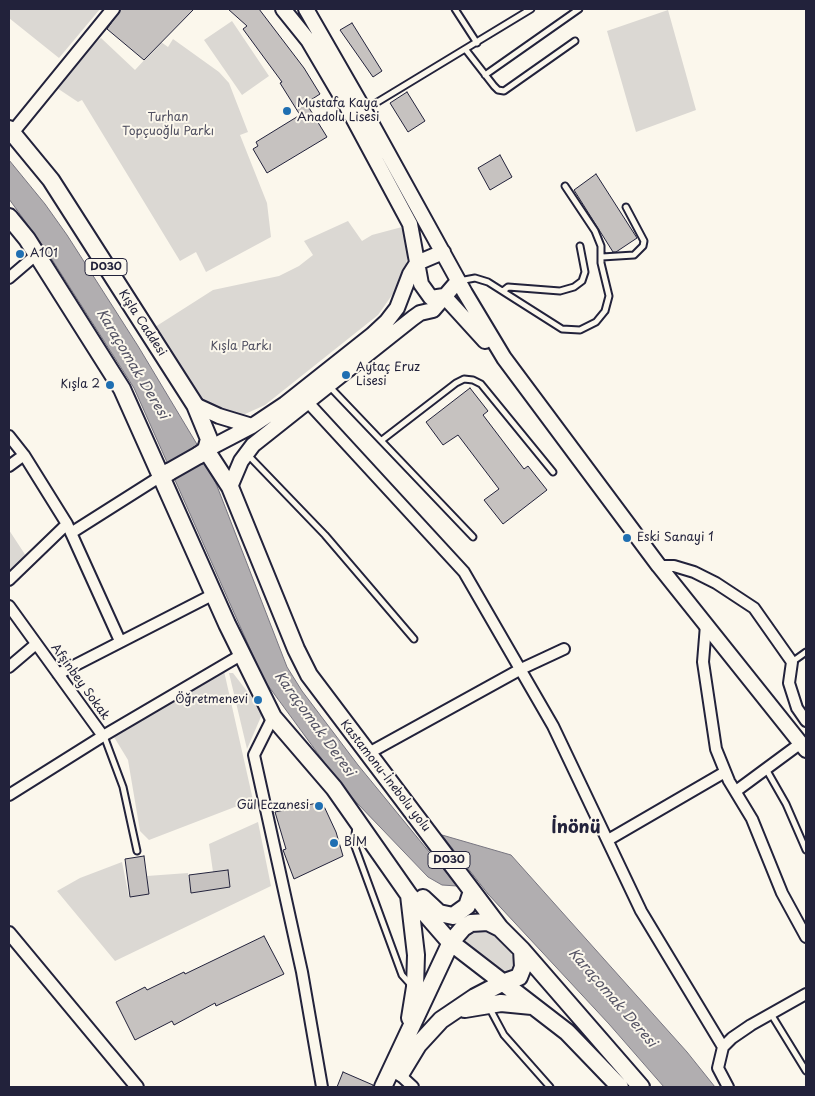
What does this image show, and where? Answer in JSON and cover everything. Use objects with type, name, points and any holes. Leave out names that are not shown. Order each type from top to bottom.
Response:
[{"type":"main road","points":[[283,9],[308,40],[358,113],[443,252],[504,358],[660,566],[804,747]]},
{"type":"main road","points":[[304,9],[358,113],[410,224],[421,284],[431,298],[444,296]]},
{"type":"main road","name":"Kışla Caddesi","points":[[10,131],[51,180],[195,405],[209,439],[203,453]]},
{"type":"main road","points":[[9,217],[37,254],[122,389],[165,474],[241,655],[273,716],[334,788],[408,895],[451,942],[567,1032],[620,1087]]},
{"type":"main road","points":[[230,487],[246,452],[387,321],[397,308],[410,274],[417,263],[443,252]]},
{"type":"main road","points":[[165,474],[304,397],[329,386],[420,314],[433,310],[458,281]]},
{"type":"main road","points":[[444,296],[504,358]]},
{"type":"main road","points":[[195,405],[252,426]]},
{"type":"main road","name":"Kastamonu-İnebolu yolu","points":[[203,453],[230,487],[296,649],[309,675],[500,928],[522,950],[641,1087]]},
{"type":"main road","points":[[378,851],[415,891],[439,913],[446,916],[453,916],[461,912],[470,901],[472,891]]},
{"type":"main road","points":[[407,1040],[415,987],[416,956],[408,895]]},
{"type":"main road","points":[[383,1087],[407,1040],[451,942],[463,928],[471,923],[488,922],[500,928]]},
{"type":"main road","points":[[397,1081],[418,1045],[441,1020],[502,983],[519,977],[524,967],[522,950]]},
{"type":"main road","points":[[455,1011],[501,1003],[533,1006]]},
{"type":"street","points":[[10,131],[113,9]]},
{"type":"street","points":[[294,21],[304,9]]},
{"type":"street","points":[[9,278],[37,254]]},
{"type":"street","points":[[304,397],[464,572],[553,726],[641,911],[723,1047]]},
{"type":"street","points":[[9,436],[24,454],[69,529],[120,641]]},
{"type":"street","points":[[9,466],[24,454]]},
{"type":"street","points":[[9,580],[69,529],[165,474]]},
{"type":"street","points":[[660,566],[674,566],[694,572],[716,583],[754,608],[792,662],[789,683],[797,708],[806,721]]},
{"type":"street","points":[[58,674],[214,594]]},
{"type":"street","name":"Afşinbey Sokak","points":[[9,606],[103,736]]},
{"type":"street","points":[[706,624],[704,671],[716,749],[725,772],[752,819],[782,893],[806,937]]},
{"type":"street","points":[[9,667],[36,644]]},
{"type":"street","points":[[367,754],[521,669],[564,649]]},
{"type":"street","points":[[9,795],[103,736],[241,655]]},
{"type":"street","points":[[273,716],[254,755],[302,972],[322,1087]]},
{"type":"street","points":[[736,791],[766,769],[804,747]]},
{"type":"street","points":[[608,840],[725,772]]},
{"type":"street","points":[[9,934],[138,1087]]},
{"type":"street","points":[[728,1087],[718,1068],[723,1047],[732,1038],[806,994]]},
{"type":"street","points":[[397,1081],[413,1087]]},
{"type":"lane","points":[[456,9],[476,43]]},
{"type":"lane","points":[[358,113],[466,50],[531,9]]},
{"type":"lane","points":[[485,75],[579,9]]},
{"type":"lane","points":[[466,50],[498,90],[504,91],[575,41]]},
{"type":"lane","points":[[458,281],[476,278],[488,282],[556,327],[574,330],[586,328],[601,317],[608,304],[609,289],[602,269],[601,246],[595,231],[565,186]]},
{"type":"lane","points":[[602,257],[634,255],[643,246],[644,241],[626,207]]},
{"type":"lane","points":[[503,291],[508,287],[560,291],[574,287],[582,281],[585,272],[580,246]]},
{"type":"lane","points":[[382,440],[456,383],[464,379],[473,380],[481,384],[553,472]]},
{"type":"lane","points":[[329,386],[473,537]]},
{"type":"lane","points":[[246,452],[325,536],[414,639]]},
{"type":"lane","points":[[792,662],[806,652]]},
{"type":"lane","points":[[103,736],[122,787],[137,851]]},
{"type":"lane","points":[[766,769],[786,804],[806,850]]},
{"type":"lane","points":[[358,823],[353,834],[354,844],[402,975],[407,983],[415,987]]},
{"type":"lane","points":[[488,1004],[504,1035],[550,1087]]},
{"type":"lane","points":[[770,1014],[806,1071]]},
{"type":"green space","points":[[9,9],[100,9],[59,58],[9,18]]},
{"type":"green space","points":[[668,10],[696,110],[636,132],[607,31]]},
{"type":"green space","points":[[232,21],[269,76],[242,95],[204,40]]},
{"type":"green space","name":"Turhan Topçuoğlu Parkı","points":[[101,38],[135,70],[161,42],[168,47],[173,39],[219,72],[229,83],[248,132],[240,135],[267,203],[271,237],[206,272],[196,252],[180,261],[82,100],[78,102],[57,88],[71,65]]},
{"type":"green space","name":"Kışla Parkı","points":[[348,221],[362,241],[372,235],[402,227],[408,253],[405,271],[399,285],[378,315],[265,405],[243,415],[229,415],[201,402],[155,327],[213,290],[279,276],[299,266],[313,255],[304,241]]},
{"type":"green space","points":[[9,530],[26,556],[9,570]]},
{"type":"green space","points":[[224,671],[253,800],[149,840],[140,831],[128,760],[114,737]]},
{"type":"green space","points":[[229,673],[233,673],[263,712],[247,749]]},
{"type":"green space","points":[[258,822],[271,886],[115,961],[57,891],[80,878],[122,862],[129,897],[149,894],[147,876],[188,873],[191,893],[230,887],[228,870],[213,872],[209,844]]},
{"type":"green space","points":[[479,929],[488,930],[511,953],[514,960],[512,968],[504,973],[467,946],[465,939]]},
{"type":"water","name":"Karaçomak Deresi","points":[[9,160],[45,204],[67,235],[138,346],[198,446],[217,486],[287,667],[302,691],[358,765],[457,886],[442,885],[428,877],[357,803],[338,781],[264,680],[134,388],[46,250],[9,199]]},
{"type":"water","name":"Karaçomak Deresi","points":[[442,835],[511,855],[687,1052],[715,1087],[664,1087],[609,1024],[488,894]]},
{"type":"building","points":[[121,9],[194,9],[144,60],[107,29]]},
{"type":"building","points":[[228,9],[259,9],[304,68],[320,94],[306,103],[327,137],[267,173],[253,149],[258,146],[256,142],[300,115],[280,83],[282,82],[243,29],[247,26]]},
{"type":"building","points":[[352,23],[382,71],[373,77],[340,30]]},
{"type":"building","points":[[407,92],[425,121],[408,132],[390,103]]},
{"type":"building","points":[[500,155],[512,177],[490,190],[478,168]]},
{"type":"building","points":[[596,174],[637,238],[616,252],[613,252],[574,190]]},
{"type":"building","points":[[470,388],[488,411],[483,415],[524,469],[528,466],[547,490],[503,524],[484,500],[499,489],[458,435],[443,445],[426,422]]},
{"type":"building","points":[[322,802],[336,832],[343,856],[294,879],[283,850],[286,849],[275,812]]},
{"type":"building","points":[[144,856],[149,894],[130,897],[125,859]]},
{"type":"building","points":[[228,870],[230,887],[191,893],[189,875]]},
{"type":"building","points":[[264,936],[284,974],[216,1006],[215,1003],[174,1025],[172,1021],[135,1040],[116,1002],[145,987],[147,990],[184,972],[185,974]]},
{"type":"building","points":[[343,1072],[373,1085],[373,1087],[337,1087]]},
{"type":"place","name":"Mustafa Kaya Anadolu Lisesi","points":[[287,111]]},
{"type":"place","name":"A101","points":[[20,254]]},
{"type":"place","name":"Aytaç Eruz Lisesi","points":[[346,375]]},
{"type":"place","name":"Kışla 2","points":[[110,385]]},
{"type":"place","name":"Eski Sanayi 1","points":[[627,538]]},
{"type":"place","name":"Öğretmenevi","points":[[258,700]]},
{"type":"place","name":"Gül Eczanesi","points":[[319,806]]},
{"type":"place","name":"BİM","points":[[334,843]]},
{"type":"district","name":"İnönü","points":[[576,828]]}]
